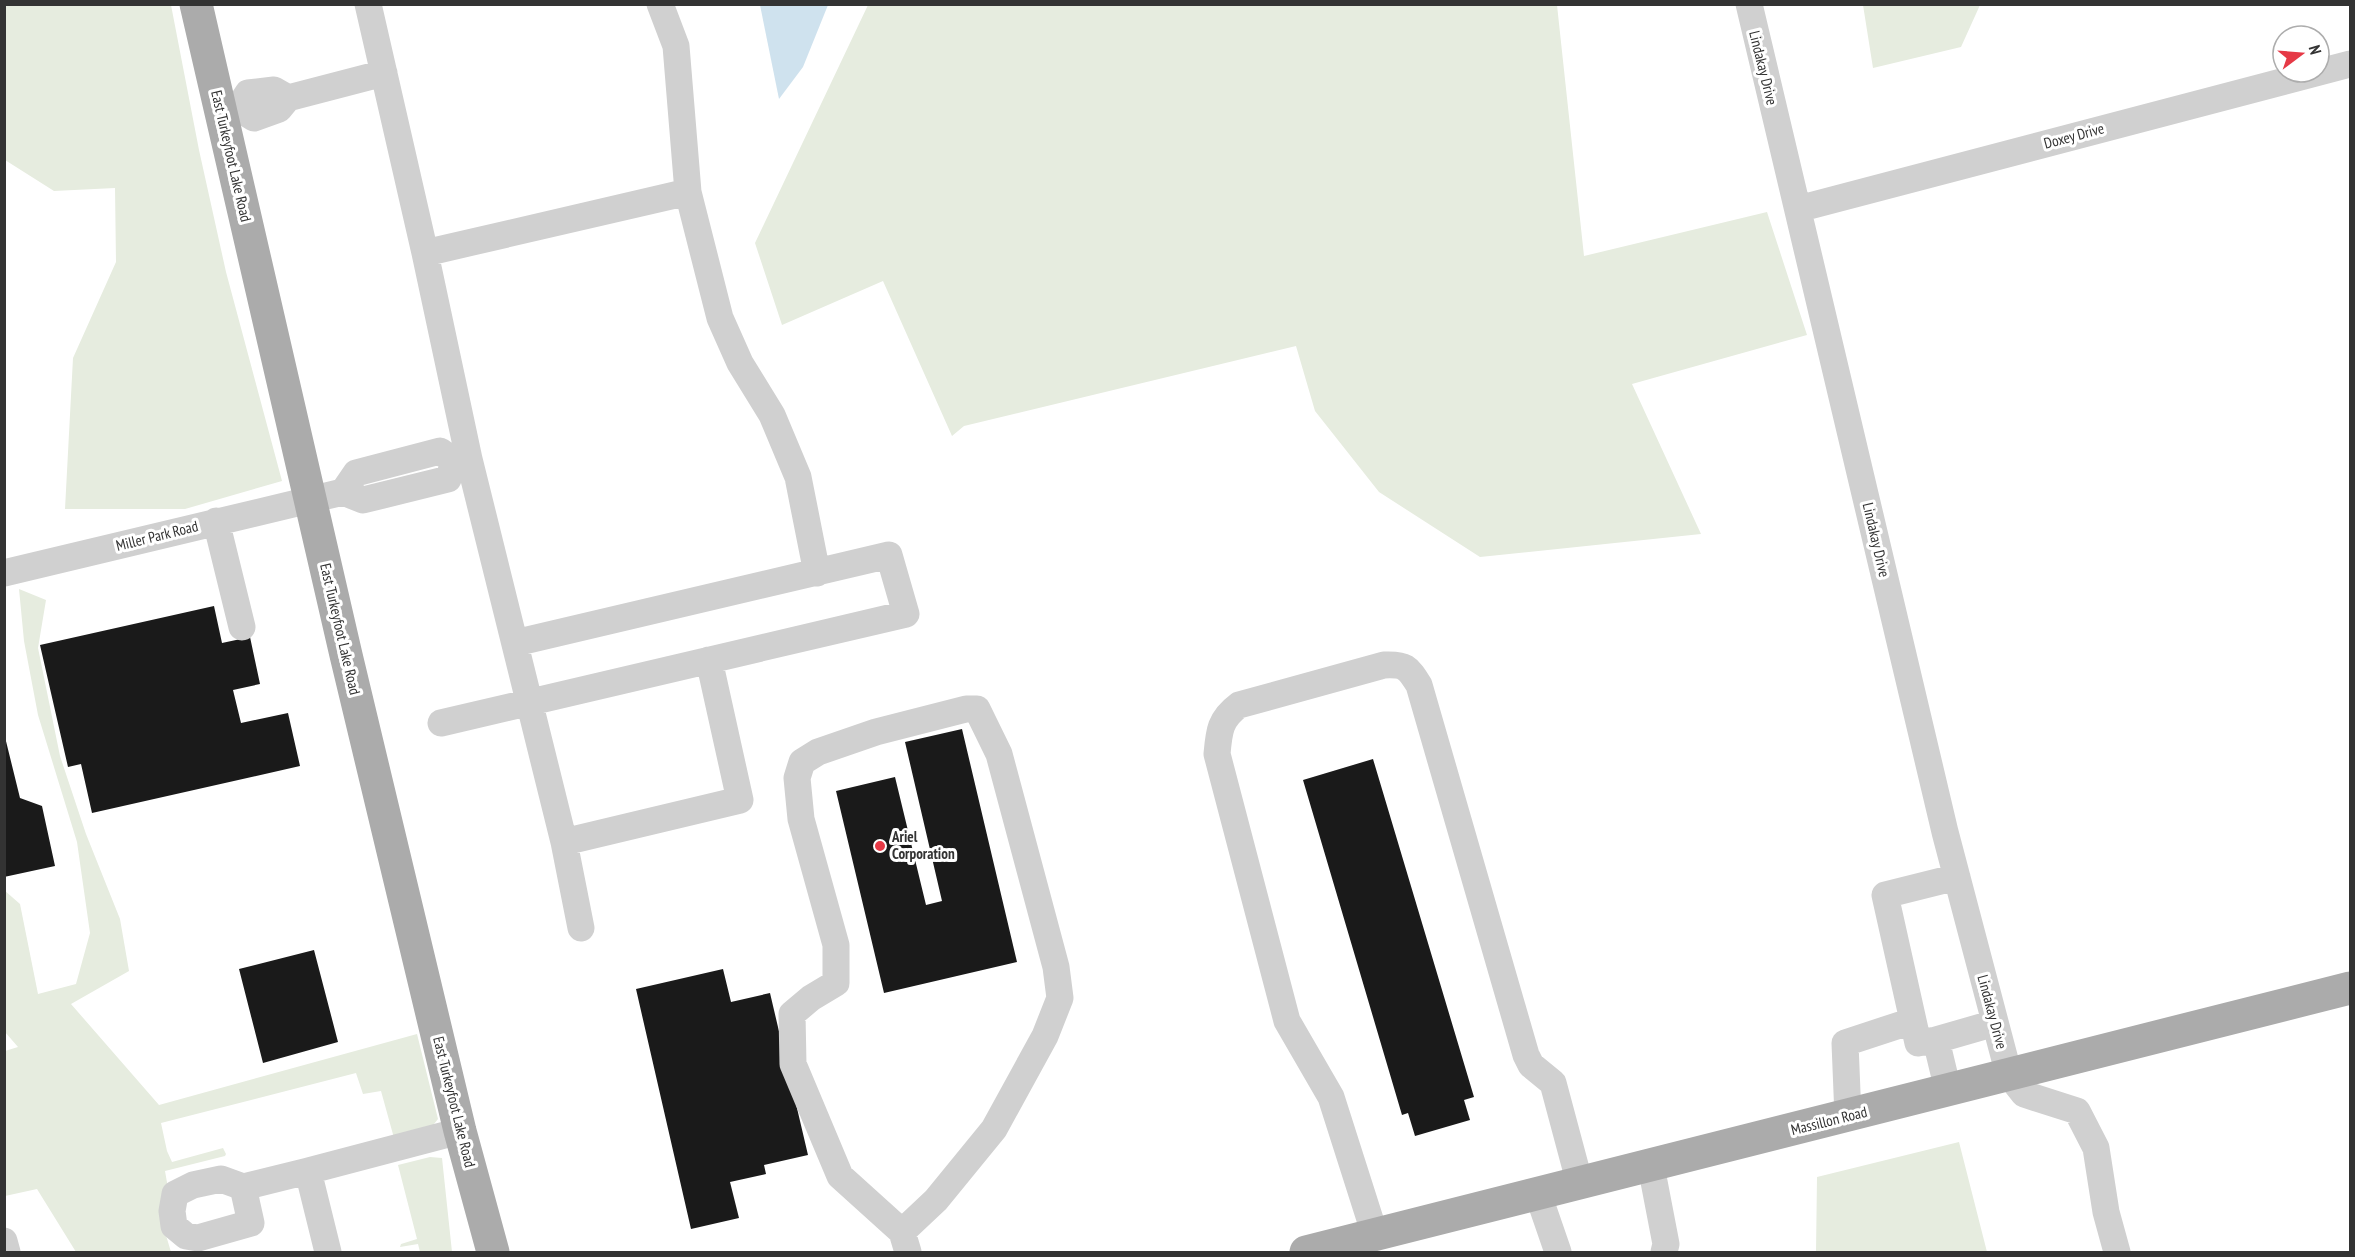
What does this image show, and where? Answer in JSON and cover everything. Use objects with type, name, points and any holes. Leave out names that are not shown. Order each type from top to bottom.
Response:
[{"type":"main road","name":"East Turkeyfoot Lake Road","points":[[196,4],[229,109],[310,501],[460,1131],[493,1252]]},
{"type":"main road","name":"Massillon Road","points":[[1306,1252],[2350,988]]},
{"type":"street","points":[[368,4],[425,253],[462,461],[515,643],[564,842],[581,928]]},
{"type":"street","points":[[660,4],[676,46],[688,192],[720,318],[740,363],[772,415],[798,477],[817,573]]},
{"type":"street","name":"Lindakay Drive","points":[[1749,4],[1752,25],[1957,876],[2008,1075]]},
{"type":"street","name":"Doxey Drive","points":[[1798,209],[2350,64]]},
{"type":"street","points":[[229,109],[254,118],[279,109],[288,98],[384,73]]},
{"type":"street","points":[[425,253],[688,192]]},
{"type":"street","name":"Miller Park Road","points":[[4,573],[343,492],[363,500],[448,479],[462,461]]},
{"type":"street","points":[[216,521],[242,627]]},
{"type":"street","points":[[441,723],[906,614],[890,555],[515,643]]},
{"type":"street","points":[[564,842],[740,800],[709,660]]},
{"type":"street","points":[[1375,1235],[1331,1097],[1287,1021],[1217,754],[1219,731],[1227,714],[1239,705],[1384,664],[1400,664],[1410,671],[1419,685],[1526,1055],[1532,1065],[1553,1083],[1580,1184]]},
{"type":"street","points":[[966,709],[977,709],[999,754],[1056,967],[1060,998],[1045,1036],[994,1130],[936,1200],[905,1242],[840,1176],[793,1064],[792,1014],[811,998],[836,983],[836,945],[801,819],[796,778],[802,762],[818,752],[876,732],[966,709]]},
{"type":"street","points":[[1957,876],[1885,895],[1912,1021],[1918,1043],[1995,1023]]},
{"type":"street","points":[[1848,1116],[1845,1043],[1912,1021]]},
{"type":"street","points":[[1936,1040],[1948,1090]]},
{"type":"street","points":[[2008,1075],[2024,1094],[2077,1112],[2096,1148],[2106,1212],[2117,1252]]},
{"type":"street","points":[[243,1187],[460,1131]]},
{"type":"street","points":[[1651,1166],[1666,1244],[1664,1252]]},
{"type":"street","points":[[308,1171],[328,1252]]},
{"type":"street","points":[[1538,1194],[1558,1252]]},
{"type":"street","points":[[4,1240],[7,1252]]},
{"type":"shaded area","points":[[1863,4],[1980,5],[1961,47],[1873,68]]},
{"type":"shaded area","points":[[4,5],[171,5],[199,150],[226,272],[282,481],[185,509],[65,509],[73,358],[116,262],[115,188],[54,191],[5,160]]},
{"type":"shaded area","points":[[868,5],[1557,5],[1584,256],[1767,212],[1807,335],[1632,384],[1701,534],[1480,557],[1379,492],[1315,411],[1296,346],[964,426],[952,436],[883,281],[782,325],[755,243]]},
{"type":"shaded area","points":[[19,589],[46,600],[38,648],[60,756],[86,834],[120,919],[129,971],[71,1004],[159,1105],[417,1034],[438,1119],[426,1134],[394,1138],[381,1091],[363,1094],[356,1073],[161,1123],[167,1151],[172,1162],[223,1148],[226,1154],[165,1171],[168,1188],[162,1222],[171,1252],[76,1252],[37,1189],[5,1196],[5,1051],[18,1047],[5,1032],[4,890],[20,904],[38,994],[76,984],[90,933],[77,842],[38,715],[24,641]]},
{"type":"shaded area","points":[[1959,1142],[1987,1252],[1816,1252],[1817,1177]]},
{"type":"shaded area","points":[[430,1157],[442,1158],[452,1252],[420,1252],[418,1244],[400,1247],[401,1244],[417,1239],[398,1165]]},
{"type":"water","points":[[760,5],[828,5],[803,67],[779,99]]},
{"type":"building","points":[[214,606],[222,643],[250,637],[260,684],[233,690],[241,723],[288,713],[300,766],[92,813],[81,764],[68,767],[40,645]]},
{"type":"building","name":"Ariel Corporation","points":[[962,729],[1017,962],[884,993],[836,791],[895,777],[926,905],[942,901],[905,742]]},
{"type":"building","points":[[4,733],[20,798],[42,806],[55,866],[4,877]]},
{"type":"building","points":[[1373,759],[1474,1097],[1464,1100],[1470,1120],[1415,1136],[1408,1113],[1402,1115],[1303,780]]},
{"type":"building","points":[[314,950],[338,1042],[263,1063],[239,969]]},
{"type":"building","points":[[723,969],[731,1002],[770,993],[808,1155],[764,1165],[766,1174],[730,1182],[739,1218],[691,1229],[636,989]]},
{"type":"place","name":"Ariel Corporation","points":[[880,846]]}]
